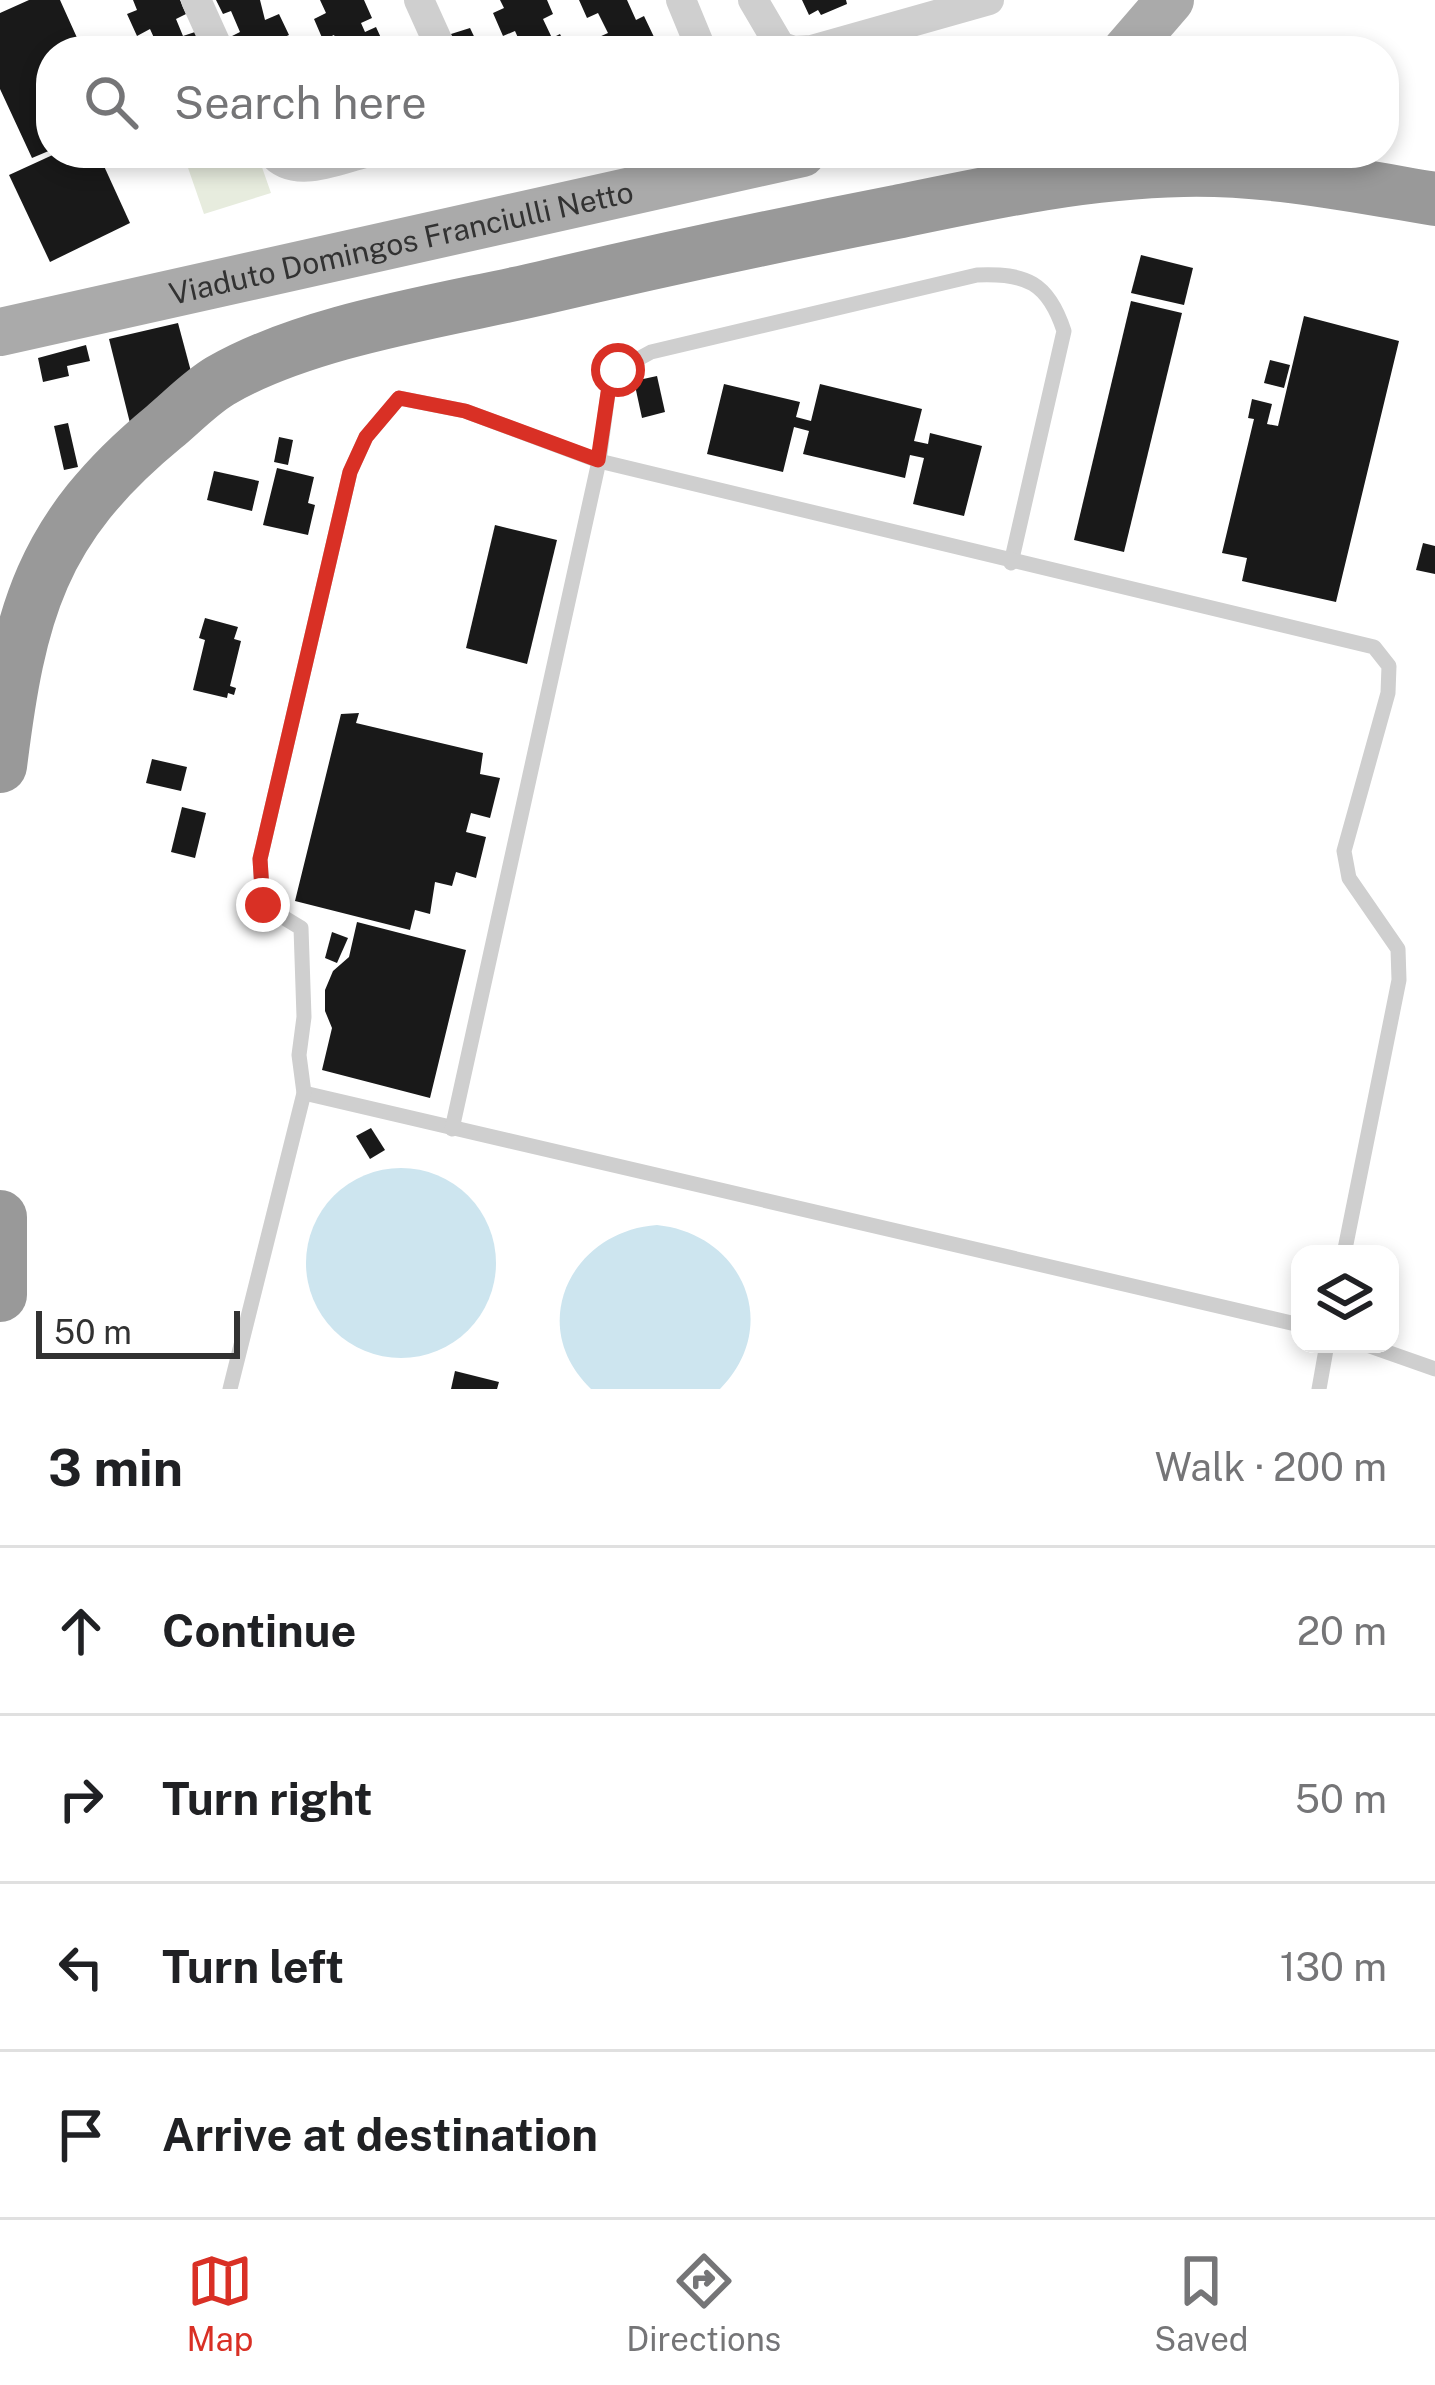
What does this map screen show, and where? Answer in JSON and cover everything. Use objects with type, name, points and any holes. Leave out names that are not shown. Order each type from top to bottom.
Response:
[{"type":"highway","points":[[0,766],[13,668],[27,615],[59,542],[83,506],[130,454],[220,382],[322,338],[708,249],[1078,176],[1187,170],[1284,174],[1435,200]]},
{"type":"highway","points":[[0,1217],[0,1295]]},
{"type":"main road","points":[[1139,36],[1170,0]]},
{"type":"main road","name":"Viaduto Domingos Franciulli Netto","points":[[0,332],[735,168]]},
{"type":"street","points":[[196,0],[212,36]]},
{"type":"street","points":[[419,0],[435,36]]},
{"type":"street","points":[[681,0],[696,36]]},
{"type":"street","points":[[753,0],[774,36]]},
{"type":"street","points":[[862,36],[989,0]]},
{"type":"lane","points":[[452,1130],[598,460],[608,393],[618,370],[651,352],[976,275],[1010,274],[1037,284],[1057,308],[1064,331],[1011,562]]},
{"type":"lane","points":[[230,1389],[304,1093],[298,1054],[304,1017],[301,928],[263,905],[260,859],[350,472],[366,437],[399,398],[465,411],[598,460],[1374,647],[1389,666],[1388,693],[1344,850],[1349,878],[1398,949],[1400,980],[1346,1245]]},
{"type":"lane","points":[[304,1093],[1291,1323]]},
{"type":"lane","points":[[1319,1389],[1325,1353]]},
{"type":"lane","points":[[1390,1353],[1435,1369]]},
{"type":"shaded area","points":[[188,168],[262,168],[271,193],[204,214]]},
{"type":"water","points":[[401,1168],[437,1175],[468,1196],[489,1227],[496,1263],[489,1299],[468,1330],[437,1351],[401,1358],[365,1351],[334,1330],[313,1299],[306,1263],[313,1227],[334,1196],[365,1175]]},
{"type":"water","points":[[657,1225],[687,1232],[712,1245],[744,1286],[749,1338],[739,1364],[720,1389],[591,1389],[571,1364],[561,1338],[560,1311],[567,1286],[601,1244],[627,1231]]},
{"type":"building","points":[[29,0],[60,0],[76,36],[36,36],[36,156],[32,158],[0,89],[0,13]]},
{"type":"building","points":[[133,0],[180,0],[186,14],[176,19],[183,36],[153,36],[150,29],[137,36],[127,14],[137,10]]},
{"type":"building","points":[[216,0],[260,0],[265,20],[279,14],[289,35],[232,36],[240,32],[231,11],[223,14]]},
{"type":"building","points":[[320,0],[364,0],[372,18],[361,23],[365,32],[376,27],[380,36],[321,36],[314,19],[326,13]]},
{"type":"building","points":[[500,0],[547,0],[553,14],[543,19],[551,36],[517,36],[515,31],[503,36],[493,13],[504,8]]},
{"type":"building","points":[[579,0],[627,0],[636,20],[644,16],[654,36],[601,36],[608,33],[598,13],[587,18]]},
{"type":"building","points":[[802,0],[846,0],[847,4],[809,15]]},
{"type":"building","points":[[470,28],[474,36],[452,36]]},
{"type":"building","points":[[36,163],[36,168],[105,168],[130,223],[50,262],[9,175]]},
{"type":"building","points":[[1141,255],[1193,268],[1184,305],[1131,293]]},
{"type":"building","points":[[1131,301],[1182,313],[1124,552],[1074,540]]},
{"type":"building","points":[[1304,316],[1399,341],[1336,602],[1242,581],[1247,558],[1222,553],[1254,419],[1248,418],[1252,399],[1272,404],[1267,424],[1278,426]]},
{"type":"building","points":[[178,323],[193,379],[130,423],[109,339]]},
{"type":"building","points":[[86,345],[90,361],[67,366],[69,376],[43,382],[38,358]]},
{"type":"building","points":[[1270,360],[1290,365],[1284,388],[1264,383]]},
{"type":"building","points":[[657,376],[665,412],[642,418],[634,381]]},
{"type":"building","points":[[724,384],[800,402],[796,417],[811,421],[820,384],[922,409],[914,441],[928,444],[930,433],[982,446],[964,516],[913,504],[924,458],[910,455],[905,478],[803,454],[809,431],[794,427],[783,472],[707,454]]},
{"type":"building","points":[[68,423],[78,467],[64,470],[54,426]]},
{"type":"building","points":[[279,437],[293,440],[288,465],[274,462]]},
{"type":"building","points":[[277,468],[314,477],[308,503],[315,505],[308,535],[263,525]]},
{"type":"building","points":[[214,471],[259,481],[252,511],[207,500]]},
{"type":"building","points":[[495,525],[557,540],[527,664],[466,648]]},
{"type":"building","points":[[1423,543],[1435,546],[1435,574],[1416,570]]},
{"type":"building","points":[[205,618],[238,627],[234,639],[241,641],[230,686],[236,688],[227,698],[193,690],[205,640],[199,638]]},
{"type":"building","points":[[359,713],[356,723],[483,753],[480,774],[500,778],[490,818],[471,813],[466,832],[486,837],[476,878],[456,872],[452,886],[435,882],[430,914],[415,910],[410,930],[295,901],[341,714]]},
{"type":"building","points":[[152,759],[187,767],[181,791],[146,783]]},
{"type":"building","points":[[182,807],[206,813],[195,858],[171,852]]},
{"type":"building","points":[[357,922],[466,950],[430,1098],[322,1070],[332,1028],[325,1011],[325,990],[333,971],[349,957]]},
{"type":"building","points":[[332,932],[348,938],[337,963],[325,958]]},
{"type":"building","points":[[371,1128],[385,1150],[370,1159],[356,1136]]},
{"type":"building","points":[[455,1371],[499,1382],[497,1389],[451,1389]]},
{"type":"route","points":[[263,905],[260,859],[350,472],[366,437],[399,398],[465,411],[598,460],[608,393],[618,370]]}]
